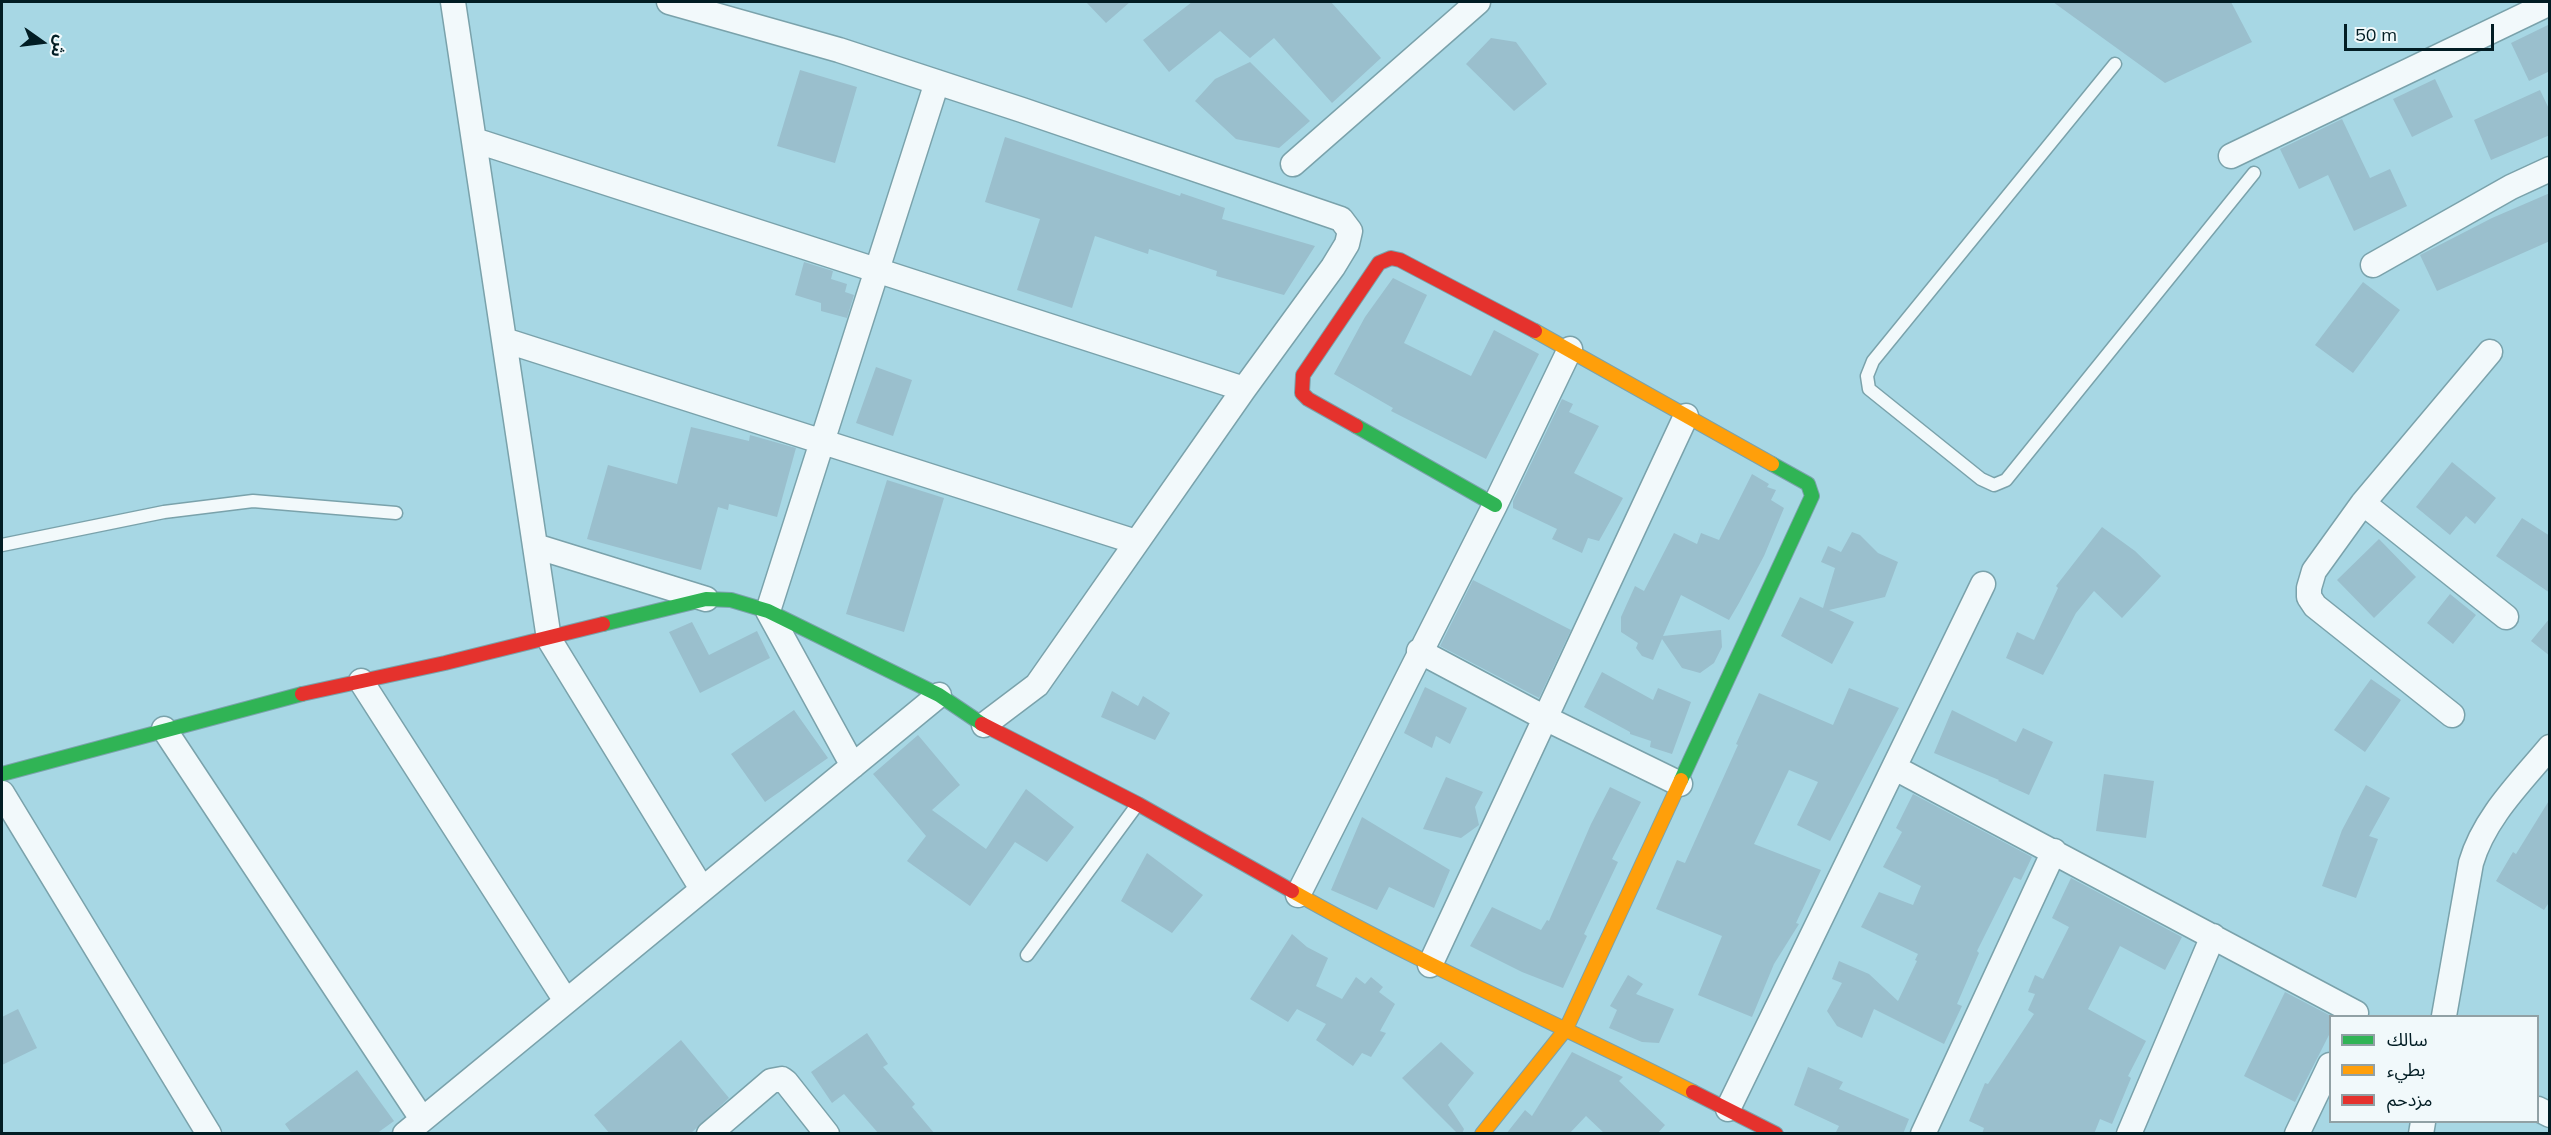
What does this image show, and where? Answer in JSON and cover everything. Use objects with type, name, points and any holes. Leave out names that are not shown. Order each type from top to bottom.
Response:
[{"type":"street","points":[[453,2],[549,639],[702,889]]},
{"type":"street","points":[[669,2],[839,50],[937,82],[1341,219],[1350,231],[1347,244],[1333,267],[1244,389],[1037,685],[984,725]]},
{"type":"street","points":[[1293,164],[1478,2]]},
{"type":"street","points":[[2231,156],[2550,3]]},
{"type":"street","points":[[853,766],[768,611],[937,82]]},
{"type":"street","points":[[474,140],[1244,389]]},
{"type":"street","points":[[2373,265],[2511,187],[2550,169]]},
{"type":"street","points":[[1482,1134],[1566,1029],[1812,496],[1808,484],[1570,349],[1400,260],[1391,258],[1379,263],[1303,375],[1302,393],[1308,399],[1495,505]]},
{"type":"street","points":[[504,340],[1136,543]]},
{"type":"street","points":[[1298,895],[1419,651],[1495,505],[1570,349]]},
{"type":"street","points":[[2452,715],[2315,606],[2309,597],[2309,588],[2314,571],[2363,503],[2490,352]]},
{"type":"street","points":[[1430,965],[1686,416]]},
{"type":"street","points":[[2363,503],[2506,617]]},
{"type":"street","points":[[535,546],[706,599],[732,600],[768,611],[939,695],[984,725],[1138,804],[1298,895],[1430,965],[1566,1029],[1776,1134]]},
{"type":"street","points":[[1728,1109],[1983,584]]},
{"type":"street","points":[[2,774],[280,699],[549,639],[706,599]]},
{"type":"street","points":[[1419,651],[1545,718],[1680,784]]},
{"type":"street","points":[[361,681],[566,1001]]},
{"type":"street","points":[[164,729],[414,1126],[939,695]]},
{"type":"street","points":[[2444,1015],[2471,863],[2477,843],[2485,827],[2550,747]]},
{"type":"street","points":[[1895,768],[2054,850],[2358,1015]]},
{"type":"street","points":[[2,793],[209,1134]]},
{"type":"street","points":[[1923,1134],[2054,850]]},
{"type":"street","points":[[2129,1134],[2213,936]]},
{"type":"street","points":[[2296,1134],[2329,1069]]},
{"type":"street","points":[[709,1134],[771,1081],[777,1079],[786,1082],[827,1134]]},
{"type":"lane","points":[[2115,64],[1873,360],[1867,376],[1869,389],[1972,471],[1994,485],[2006,480],[2254,173]]},
{"type":"lane","points":[[2,545],[164,512],[254,501],[396,513]]},
{"type":"lane","points":[[1027,955],[1138,804]]},
{"type":"building","points":[[1086,2],[1130,2],[1106,23]]},
{"type":"building","points":[[1192,2],[1331,2],[1381,58],[1332,103],[1274,38],[1250,58],[1220,31],[1169,72],[1143,40]]},
{"type":"building","points":[[2053,2],[2231,2],[2252,42],[2165,83]]},
{"type":"building","points":[[2550,24],[2550,71],[2529,81],[2511,43]]},
{"type":"building","points":[[1491,38],[1516,42],[1547,84],[1514,111],[1466,64]]},
{"type":"building","points":[[1250,62],[1310,121],[1279,148],[1236,139],[1195,101],[1215,79]]},
{"type":"building","points":[[800,70],[857,87],[835,163],[777,146]]},
{"type":"building","points":[[2435,79],[2453,117],[2412,137],[2393,99]]},
{"type":"building","points":[[2540,90],[2550,111],[2550,135],[2491,160],[2474,120]]},
{"type":"building","points":[[2342,119],[2370,178],[2390,169],[2407,206],[2354,231],[2328,175],[2299,189],[2280,149]]},
{"type":"building","points":[[1005,137],[1180,196],[1181,193],[1225,208],[1222,219],[1315,246],[1284,295],[1216,276],[1217,271],[1149,249],[1148,254],[1095,236],[1072,308],[1017,290],[1040,219],[985,202]]},
{"type":"building","points":[[2550,193],[2550,241],[2437,291],[2420,255],[2492,218]]},
{"type":"building","points":[[804,262],[833,271],[831,279],[847,284],[845,292],[854,295],[847,318],[821,311],[821,303],[795,295]]},
{"type":"building","points":[[1393,278],[1427,295],[1404,343],[1471,376],[1494,330],[1539,354],[1486,459],[1391,411],[1393,408],[1334,374],[1365,317]]},
{"type":"building","points":[[2363,282],[2400,310],[2353,373],[2315,345]]},
{"type":"building","points":[[876,367],[912,380],[893,436],[856,423]]},
{"type":"building","points":[[1562,399],[1573,404],[1569,412],[1599,426],[1574,473],[1623,498],[1599,541],[1588,538],[1582,553],[1552,539],[1557,529],[1513,508],[1513,501]]},
{"type":"building","points":[[691,427],[749,441],[750,435],[796,448],[777,517],[729,504],[728,510],[718,507],[701,570],[587,539],[608,465],[677,484]]},
{"type":"building","points":[[2452,462],[2496,498],[2475,524],[2466,516],[2450,535],[2416,507]]},
{"type":"building","points":[[1752,474],[1769,484],[1767,487],[1776,490],[1771,500],[1784,508],[1764,556],[1739,603],[1729,620],[1681,595],[1663,636],[1721,630],[1722,647],[1714,663],[1700,673],[1682,668],[1662,639],[1653,660],[1642,656],[1636,648],[1638,643],[1621,632],[1621,617],[1635,586],[1644,591],[1674,533],[1697,544],[1701,533],[1719,540]]},
{"type":"building","points":[[887,480],[944,498],[904,632],[846,614]]},
{"type":"building","points":[[2522,518],[2550,536],[2550,593],[2496,556]]},
{"type":"building","points":[[2102,527],[2135,551],[2161,576],[2122,618],[2094,591],[2076,613],[2043,675],[2006,658],[2017,632],[2034,640],[2058,588],[2056,586]]},
{"type":"building","points":[[1852,532],[1860,535],[1878,553],[1898,562],[1885,597],[1829,610],[1854,622],[1832,664],[1781,636],[1800,597],[1823,608],[1835,568],[1821,562],[1828,546],[1841,552]]},
{"type":"building","points":[[2379,539],[2416,577],[2374,618],[2337,580]]},
{"type":"building","points":[[1473,580],[1571,630],[1539,698],[1440,646]]},
{"type":"building","points":[[2450,594],[2476,615],[2453,644],[2427,623]]},
{"type":"building","points":[[2550,618],[2550,656],[2531,641]]},
{"type":"building","points":[[692,622],[709,655],[757,631],[770,658],[700,693],[669,632]]},
{"type":"building","points":[[1602,672],[1653,700],[1658,688],[1691,702],[1672,754],[1650,747],[1651,741],[1630,734],[1584,707]]},
{"type":"building","points":[[2371,679],[2401,700],[2365,752],[2334,730]]},
{"type":"building","points":[[1425,687],[1467,708],[1450,744],[1436,736],[1432,748],[1404,733]]},
{"type":"building","points":[[1849,688],[1899,708],[1830,841],[1797,825],[1818,782],[1789,770],[1754,844],[1821,870],[1796,923],[1799,924],[1774,964],[1752,1017],[1698,995],[1722,936],[1656,909],[1677,860],[1685,863],[1759,693],[1833,725]]},
{"type":"building","points":[[1112,691],[1138,706],[1143,696],[1170,713],[1155,740],[1101,717]]},
{"type":"building","points":[[794,710],[828,758],[765,802],[731,754]]},
{"type":"building","points":[[1952,710],[2016,742],[2023,728],[2053,742],[2029,795],[1934,753]]},
{"type":"building","points":[[918,735],[960,785],[932,810],[986,849],[1026,789],[1074,827],[1047,862],[1015,842],[970,906],[907,861],[926,836],[873,774]]},
{"type":"building","points":[[2104,774],[2154,781],[2146,838],[2096,831]]},
{"type":"building","points":[[1446,777],[1483,792],[1475,807],[1479,825],[1461,838],[1423,829]]},
{"type":"building","points":[[2366,785],[2390,798],[2369,836],[2378,839],[2356,898],[2322,886],[2342,830]]},
{"type":"building","points":[[1610,787],[1641,802],[1612,859],[1618,862],[1584,934],[1587,936],[1563,988],[1522,972],[1470,946],[1492,907],[1541,930],[1547,920],[1549,921],[1591,824]]},
{"type":"building","points":[[1913,794],[2032,857],[2021,880],[2014,877],[1977,951],[1979,953],[1957,1004],[1962,1006],[1944,1044],[1874,1009],[1862,1038],[1837,1026],[1827,1011],[1842,983],[1832,979],[1839,961],[1869,974],[1898,1001],[1917,961],[1915,960],[1918,954],[1861,927],[1879,892],[1913,905],[1921,886],[1883,867],[1902,832],[1896,828]]},
{"type":"building","points":[[2550,799],[2550,901],[2544,910],[2496,881],[2513,852],[2516,854]]},
{"type":"building","points":[[1362,817],[1450,870],[1434,908],[1389,887],[1377,910],[1331,890]]},
{"type":"building","points":[[1147,853],[1203,895],[1172,933],[1121,901]]},
{"type":"building","points":[[2071,878],[2182,937],[2165,970],[2120,946],[2088,1009],[2146,1041],[2128,1076],[2131,1078],[2112,1124],[2100,1119],[2094,1134],[1982,1134],[1984,1128],[1969,1121],[1985,1083],[1988,1084],[2034,1014],[2028,1010],[2035,994],[2028,992],[2035,975],[2043,979],[2069,927],[2052,918]]},
{"type":"building","points":[[1292,934],[1307,947],[1328,958],[1316,986],[1342,999],[1356,977],[1365,984],[1371,977],[1383,987],[1379,992],[1395,1004],[1380,1031],[1386,1033],[1371,1057],[1362,1053],[1353,1066],[1316,1040],[1326,1024],[1297,1009],[1288,1022],[1250,999]]},
{"type":"building","points":[[1628,975],[1643,984],[1636,994],[1674,1009],[1659,1043],[1642,1042],[1609,1028],[1617,1010],[1610,1006]]},
{"type":"building","points":[[2285,992],[2329,1015],[2329,1035],[2295,1102],[2244,1076]]},
{"type":"building","points":[[18,1009],[37,1048],[2,1065],[2,1017]]},
{"type":"building","points":[[867,1033],[888,1064],[883,1067],[915,1104],[912,1107],[935,1134],[879,1134],[844,1094],[832,1103],[811,1072]]},
{"type":"building","points":[[681,1040],[729,1098],[690,1134],[610,1134],[594,1115]]},
{"type":"building","points":[[1441,1042],[1474,1073],[1448,1105],[1464,1129],[1462,1134],[1458,1134],[1402,1078]]},
{"type":"building","points":[[1572,1052],[1623,1077],[1619,1081],[1665,1125],[1657,1134],[1605,1134],[1586,1116],[1569,1134],[1506,1134],[1525,1110],[1532,1116]]},
{"type":"building","points":[[1808,1067],[1843,1082],[1839,1089],[1909,1119],[1903,1134],[1835,1134],[1839,1126],[1794,1105]]},
{"type":"building","points":[[357,1070],[394,1121],[376,1134],[292,1134],[285,1124]]},
{"type":"traffic: fast","points":[[1356,426],[1495,505]]},
{"type":"traffic: fast","points":[[1681,780],[1812,496],[1808,484],[1772,464]]},
{"type":"traffic: fast","points":[[603,624],[706,599],[731,600],[768,611],[939,695],[982,724]]},
{"type":"traffic: fast","points":[[2,774],[302,694]]},
{"type":"traffic: slow","points":[[1535,331],[1772,464]]},
{"type":"traffic: slow","points":[[1482,1134],[1566,1029],[1681,780]]},
{"type":"traffic: slow","points":[[1292,891],[1391,944],[1693,1092]]},
{"type":"traffic: jam","points":[[1356,426],[1308,399],[1302,393],[1303,375],[1379,263],[1391,258],[1400,260],[1535,331]]},
{"type":"traffic: jam","points":[[302,694],[445,663],[603,624]]},
{"type":"traffic: jam","points":[[982,724],[1138,804],[1292,891]]},
{"type":"traffic: jam","points":[[1693,1092],[1776,1134]]}]
